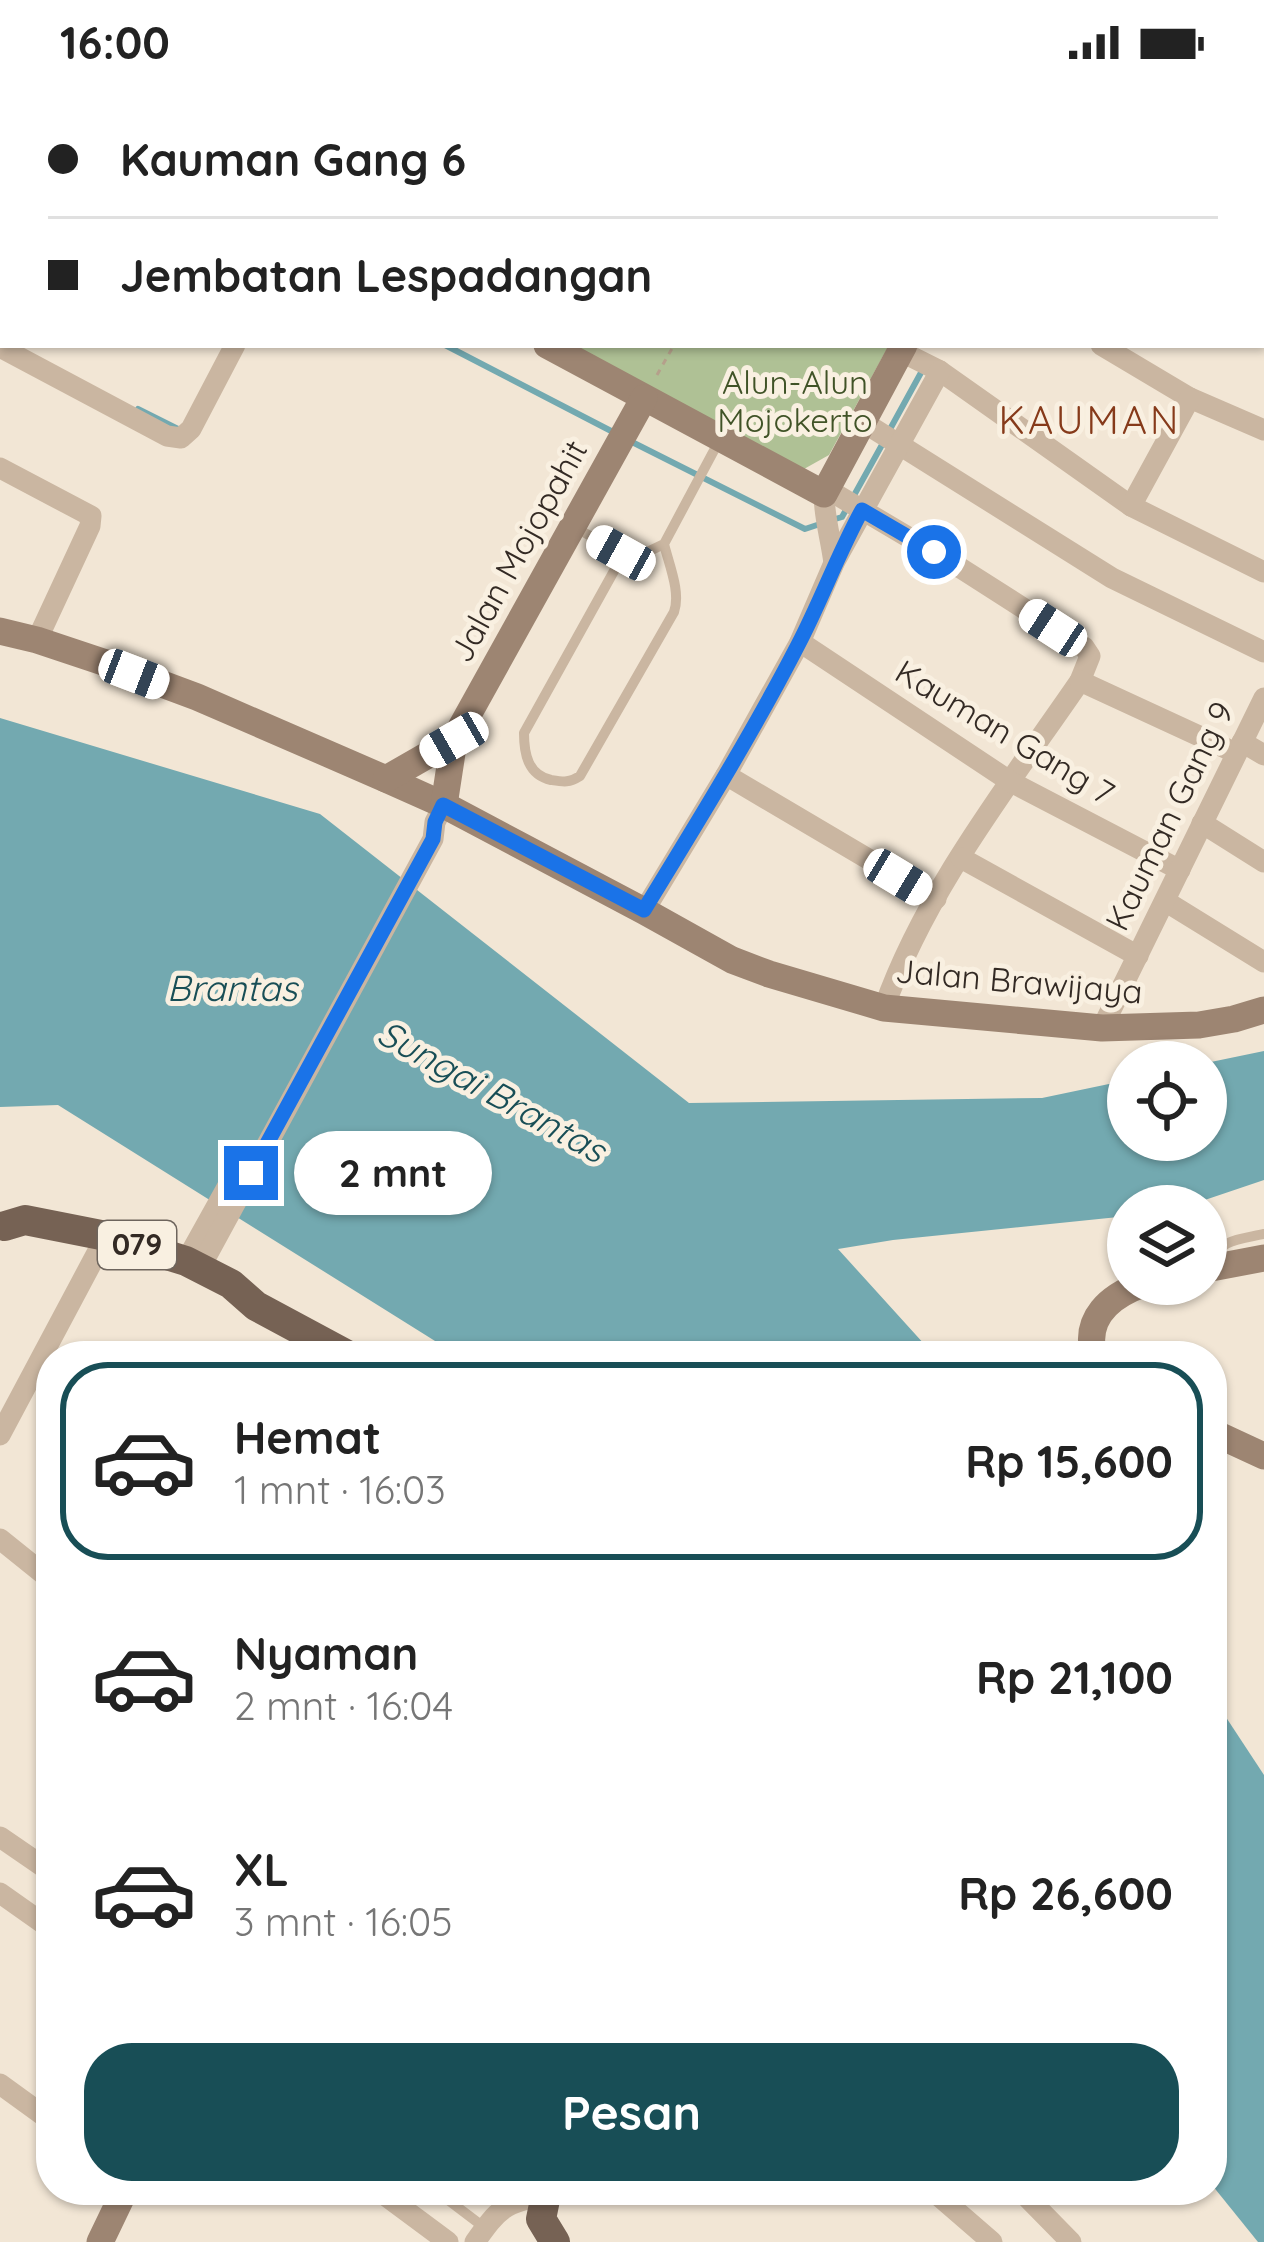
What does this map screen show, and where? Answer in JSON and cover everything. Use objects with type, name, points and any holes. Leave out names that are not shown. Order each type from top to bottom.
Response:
[{"type":"main road","points":[[551,348],[638,410],[838,501],[885,435],[920,359]]},
{"type":"main road","name":"Jalan Mojopahit","points":[[433,825],[454,740],[638,410]]},
{"type":"main road","name":"Jalan Brawijaya","points":[[0,631],[41,633],[386,779],[433,825],[644,910],[732,960],[769,974],[884,1008],[1102,1028],[1199,1025],[1264,1010]]},
{"type":"main road","points":[[386,779],[454,740]]},
{"type":"main road","name":"079","points":[[2,1226],[23,1235],[196,1259],[256,1306],[321,1341]]},
{"type":"main road","name":"079","points":[[102,1243],[233,1301],[256,1306]]},
{"type":"main road","points":[[1227,1265],[1264,1258]]},
{"type":"main road","points":[[1092,1341],[1098,1313],[1107,1304]]},
{"type":"main road","points":[[1227,1439],[1264,1456]]},
{"type":"main road","points":[[100,2242],[118,2205]]},
{"type":"main road","points":[[544,2205],[541,2219],[555,2242]]},
{"type":"street","points":[[4,348],[167,436],[181,439],[234,348]]},
{"type":"street","points":[[1106,348],[1190,398],[1264,430]]},
{"type":"street","points":[[834,563],[831,534],[838,501],[885,435],[920,359],[1131,506],[1264,572]]},
{"type":"street","points":[[1131,506],[1190,398]]},
{"type":"street","points":[[885,435],[1122,584],[1264,652]]},
{"type":"street","points":[[0,468],[91,516],[41,633]]},
{"type":"street","points":[[644,910],[800,641],[834,563],[838,501]]},
{"type":"street","points":[[838,501],[962,569],[1084,647],[1090,656],[1080,681],[936,899],[884,1008]]},
{"type":"street","name":"Kauman Gang 7","points":[[800,641],[1011,782],[1180,870]]},
{"type":"street","points":[[1080,681],[1264,755]]},
{"type":"street","name":"Kauman Gang 9","points":[[1102,1028],[1264,698]]},
{"type":"street","points":[[725,776],[936,899]]},
{"type":"street","points":[[1202,823],[1264,862]]},
{"type":"street","points":[[196,1259],[433,825]]},
{"type":"street","points":[[961,858],[1138,956]]},
{"type":"street","points":[[1165,901],[1264,962]]},
{"type":"street","points":[[50,1341],[102,1243]]},
{"type":"street","points":[[0,1435],[36,1367]]},
{"type":"street","points":[[0,1539],[36,1568]]},
{"type":"street","points":[[0,1837],[36,1862]]},
{"type":"street","points":[[0,1893],[36,1918]]},
{"type":"street","points":[[2,2089],[36,2111]]},
{"type":"street","points":[[398,2205],[448,2242]]},
{"type":"street","points":[[480,2235],[506,2205]]},
{"type":"street","points":[[949,2205],[992,2242]]},
{"type":"street","points":[[1035,2205],[1071,2242]]},
{"type":"lane","points":[[664,544],[676,595],[674,612],[580,776],[566,783],[542,778],[526,760],[524,733],[614,571],[664,544],[715,448]]},
{"type":"lane","points":[[573,527],[621,553],[626,562]]},
{"type":"lane","points":[[1227,1243],[1264,1234]]},
{"type":"lane","points":[[450,2205],[480,2235]]},
{"type":"path","points":[[638,410],[672,348]]},
{"type":"green space","name":"Alun-Alun Mojokerto","points":[[575,348],[887,348],[829,455],[804,469]]},
{"type":"water","name":"Brantas","points":[[0,718],[320,814],[689,1103],[1042,1098],[1107,1084],[1107,1161],[1227,1161],[1227,1059],[1264,1051],[1264,1180],[1227,1192],[1227,1185],[1107,1185],[1107,1218],[838,1249],[921,1341],[435,1341],[58,1105],[0,1107]]},
{"type":"water","points":[[1227,1719],[1264,1775],[1264,2242],[1258,2242],[1227,2204]]},
{"type":"waterway","points":[[451,348],[615,433]]},
{"type":"waterway","points":[[889,431],[923,369]]},
{"type":"waterway","points":[[138,409],[180,430]]},
{"type":"waterway","points":[[632,442],[805,529],[820,524]]},
{"type":"waterway","points":[[832,520],[842,517],[883,443]]},
{"type":"district","name":"KAUMAN","points":[[1090,420]]},
{"type":"route","points":[[251,1173],[433,839],[443,805],[644,910],[800,641],[862,510],[934,552]]},
{"type":"water label","name":"Sungai Brantas","points":[[492,1091]]}]
